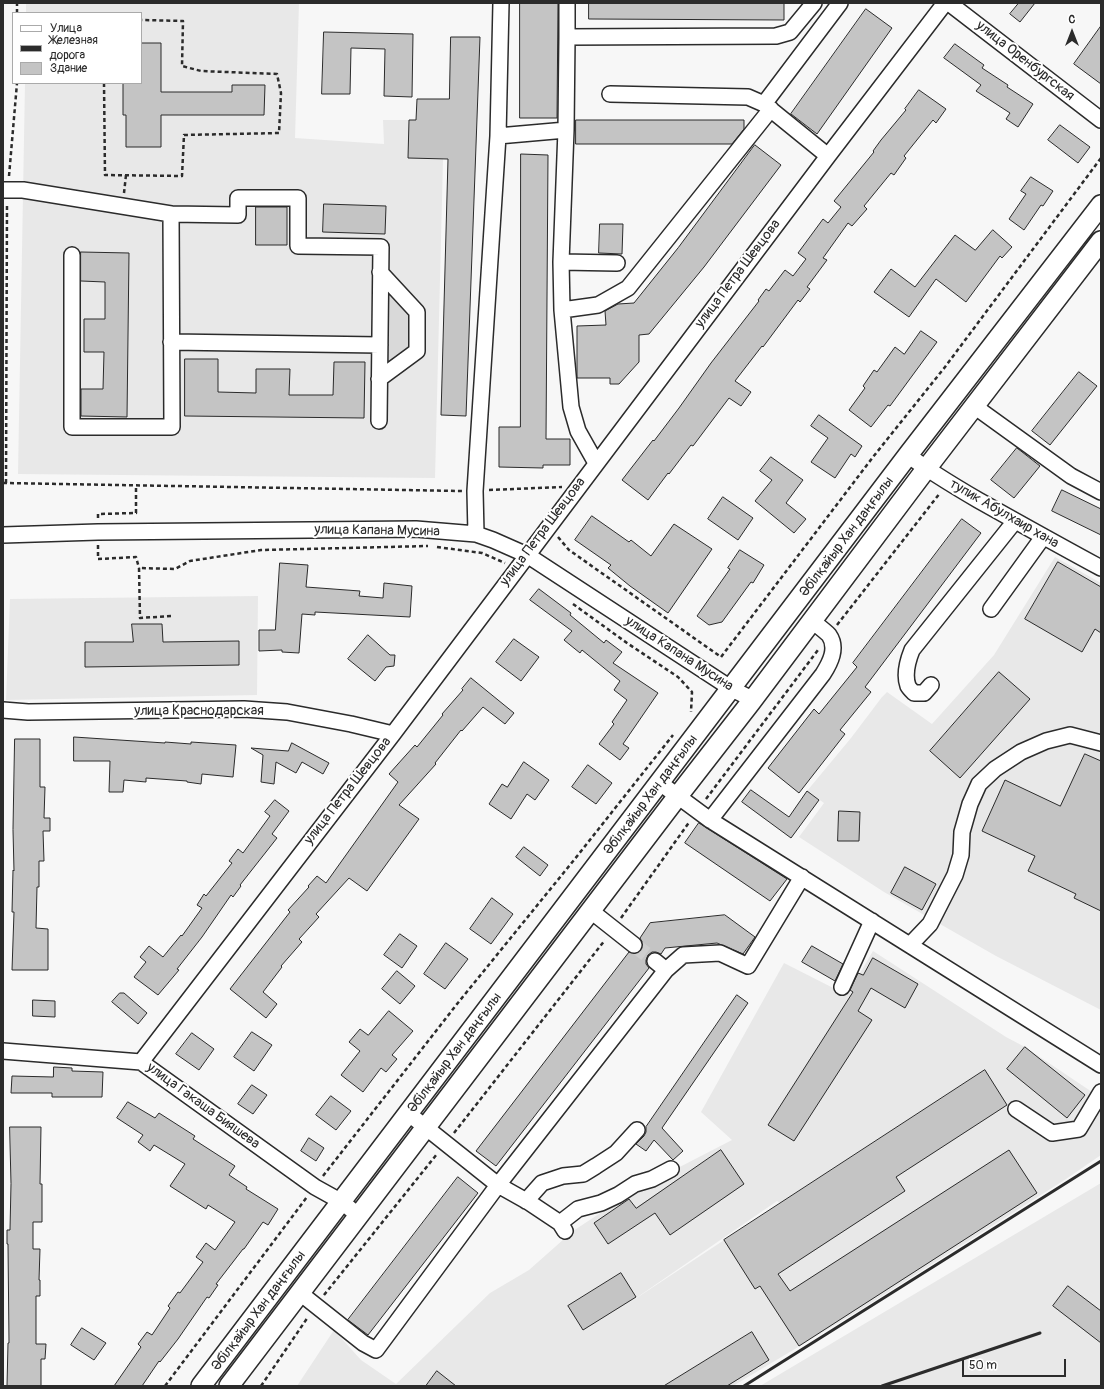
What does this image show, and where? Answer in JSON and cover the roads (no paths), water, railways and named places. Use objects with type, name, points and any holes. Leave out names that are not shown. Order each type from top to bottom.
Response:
[{"type":"main road","name":"Әбілқайыр Хан даңғылы","points":[[202,1386],[908,455],[1101,205]]},
{"type":"main road","name":"Әбілқайыр Хан даңғылы","points":[[229,1386],[1101,241]]},
{"type":"street","points":[[476,534],[476,491],[498,136],[501,3]]},
{"type":"street","points":[[567,3],[566,130],[561,262],[562,310],[572,407],[578,430],[596,463]]},
{"type":"street","points":[[567,37],[776,36],[790,32],[814,3]]},
{"type":"street","points":[[562,310],[598,305],[628,288],[767,107],[840,3]]},
{"type":"street","name":"улица Петра Шевцова","points":[[141,1062],[393,734],[578,486],[945,3]]},
{"type":"street","name":"улица Оренбургская","points":[[949,3],[1101,120]]},
{"type":"street","points":[[610,94],[748,97],[767,107],[828,156]]},
{"type":"street","points":[[498,136],[566,130]]},
{"type":"street","points":[[5,190],[23,190],[171,214],[238,215],[238,198],[298,198],[298,246],[381,247],[379,422]]},
{"type":"street","points":[[72,255],[72,427],[172,427],[171,214]]},
{"type":"street","points":[[561,262],[617,263]]},
{"type":"street","points":[[379,379],[417,351],[417,312],[380,272]]},
{"type":"street","points":[[171,342],[380,344]]},
{"type":"street","points":[[974,406],[1071,476],[1101,492]]},
{"type":"street","name":"тупик Абулхаир хана","points":[[908,455],[926,469],[1015,521],[1101,568]]},
{"type":"street","points":[[931,685],[924,693],[914,693],[908,686],[906,671],[912,650],[1015,521]]},
{"type":"street","name":"улица Капана Мусина","points":[[3,535],[98,532],[416,529],[476,534],[527,555],[732,689],[752,699]]},
{"type":"street","points":[[991,609],[1043,536]]},
{"type":"street","points":[[710,820],[823,674],[831,660],[833,647],[829,636],[812,620]]},
{"type":"street","name":"улица Краснодарская","points":[[3,710],[28,712],[244,709],[286,712],[351,724],[393,734]]},
{"type":"street","points":[[910,945],[930,924],[955,875],[962,855],[962,832],[970,804],[979,784],[995,769],[1022,752],[1046,741],[1070,736],[1101,743]]},
{"type":"street","points":[[660,783],[710,820],[1101,1065]]},
{"type":"street","points":[[300,1293],[363,1343],[376,1350],[660,965],[683,955],[720,952],[748,966],[802,878]]},
{"type":"street","points":[[591,911],[634,945]]},
{"type":"street","points":[[842,987],[872,921]]},
{"type":"street","name":"улица Гакаша Бияшева","points":[[3,1051],[141,1062],[315,1187],[342,1202],[359,1216]]},
{"type":"street","points":[[1016,1109],[1052,1133],[1079,1129],[1101,1092]]},
{"type":"street","points":[[409,1114],[498,1185],[526,1201],[563,1227],[578,1209],[601,1203],[618,1195],[635,1184],[652,1179],[671,1169]]},
{"type":"street","points":[[526,1201],[542,1183],[563,1176],[583,1174],[596,1166],[616,1153],[637,1130]]},
{"type":"tunnel","points":[[634,945],[655,961]]},
{"type":"railway","points":[[744,1386],[1101,1161]]},
{"type":"railway","points":[[882,1386],[1040,1333]]}]
